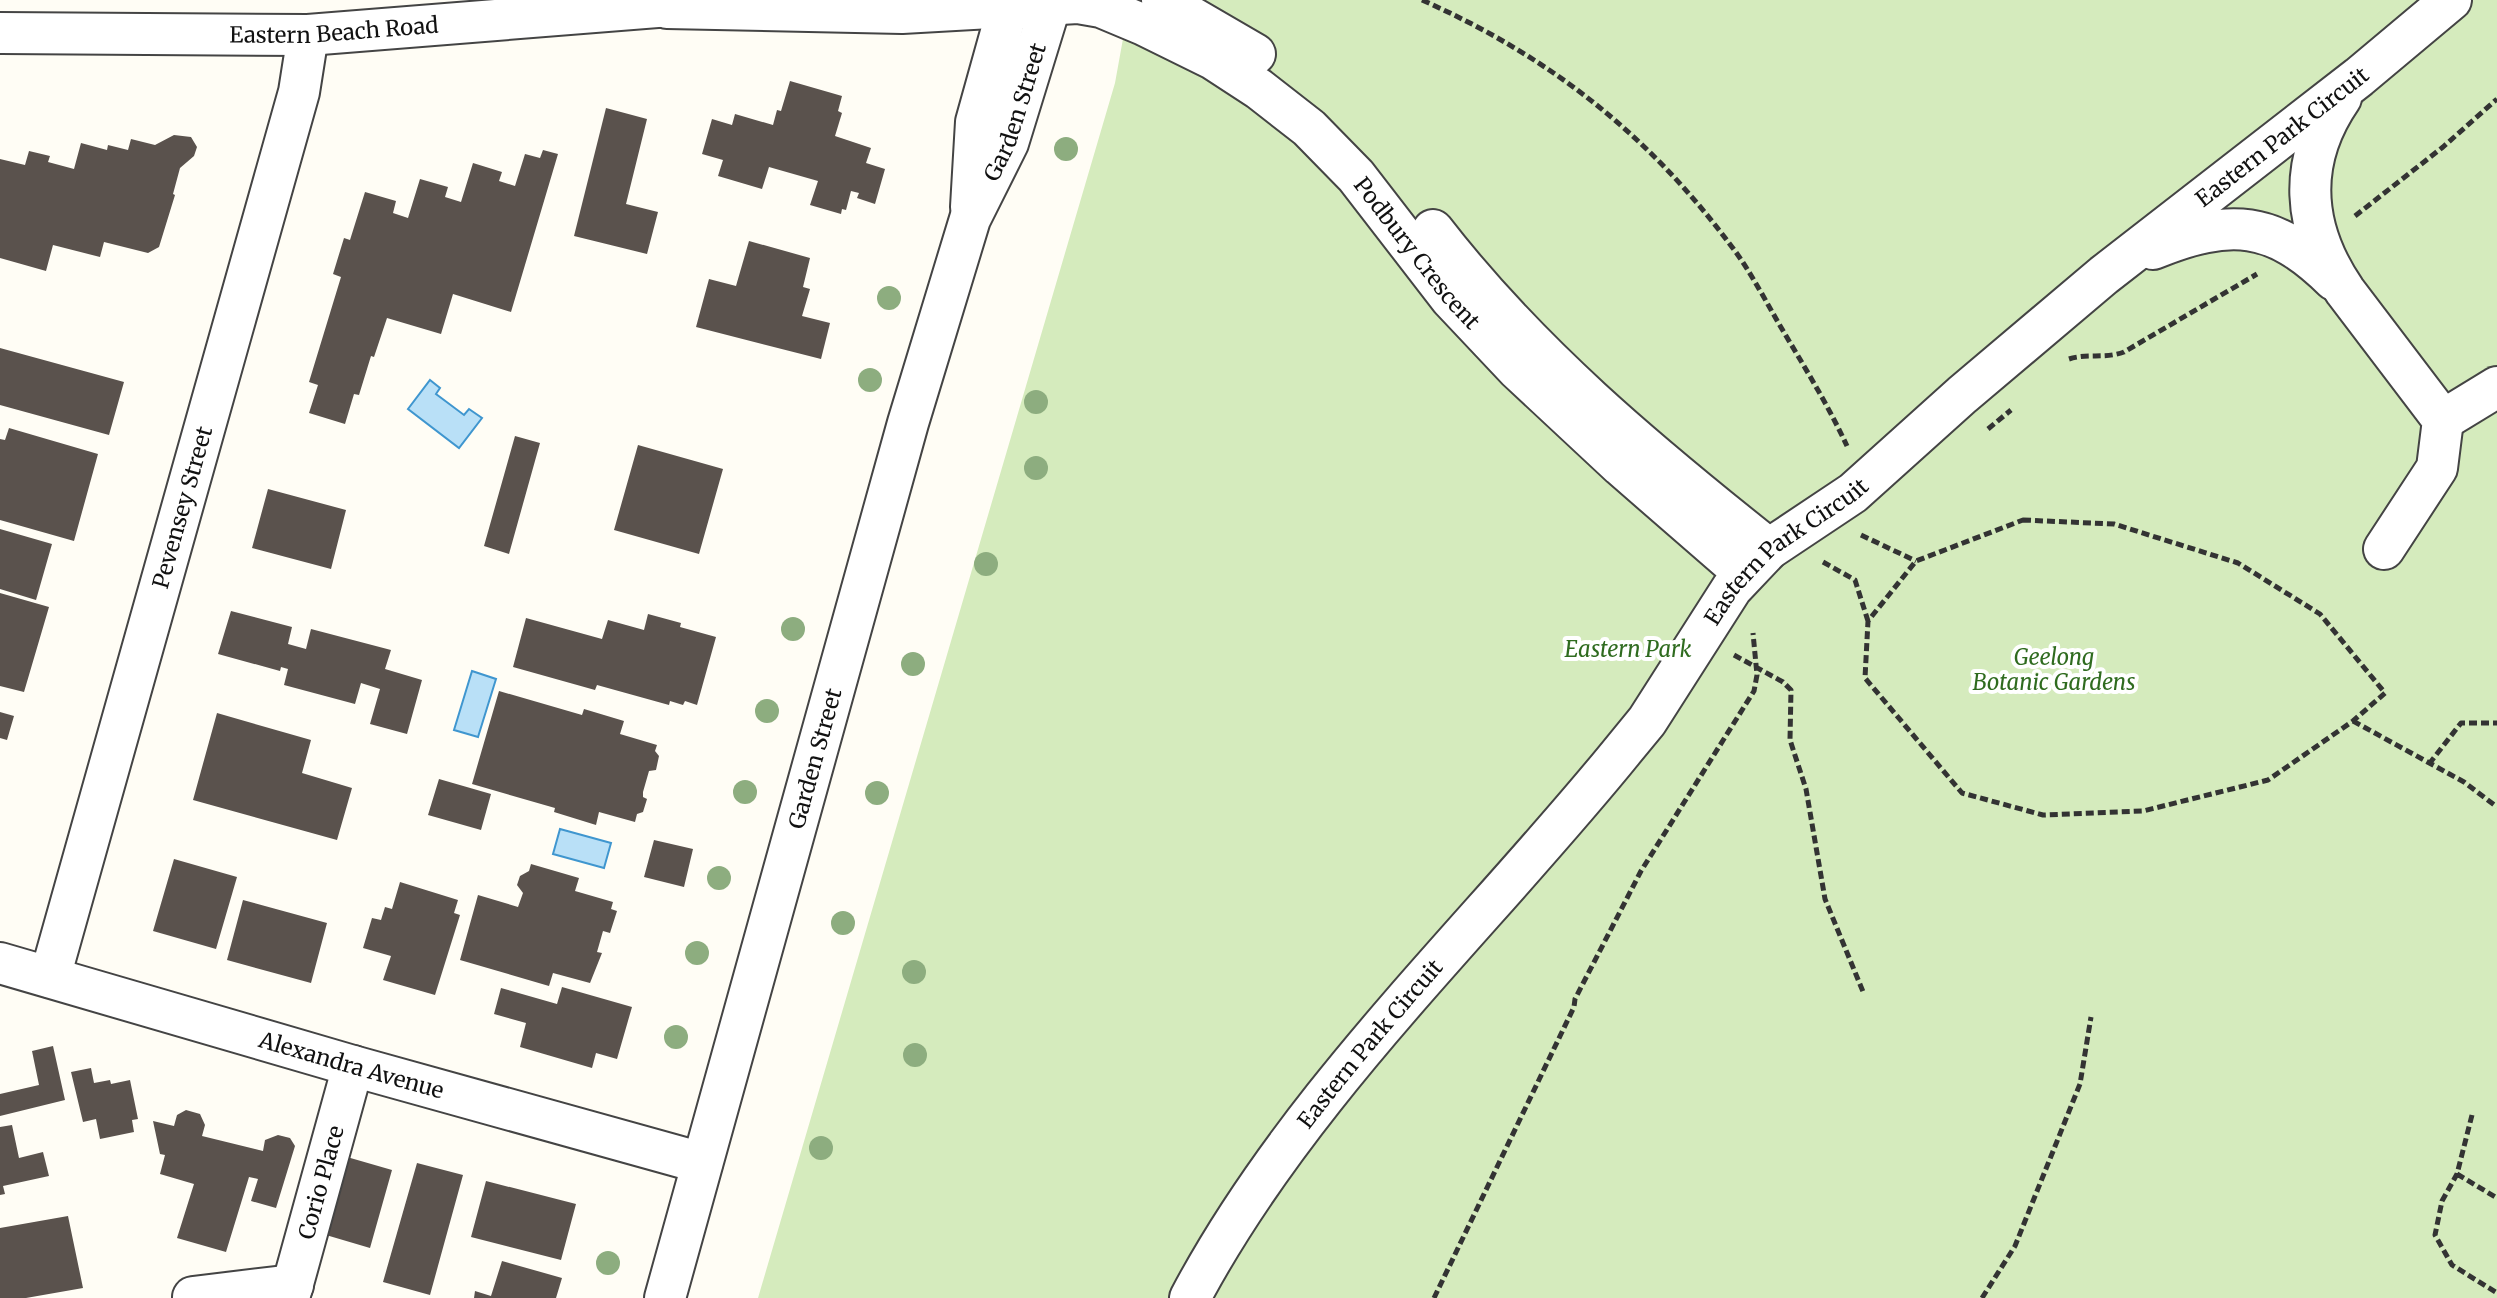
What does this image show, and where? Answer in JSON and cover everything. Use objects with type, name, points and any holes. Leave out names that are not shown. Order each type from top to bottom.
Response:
[{"type":"street","name":"Eastern Beach Road","points":[[0,33],[308,35],[667,8],[721,0]]},
{"type":"street","name":"Podbury Crescent","points":[[1162,0],[1246,48],[1318,99],[1368,149],[1470,276],[1549,362],[1668,468],[1757,561]]},
{"type":"street","name":"Eastern Park Circuit","points":[[1190,1298],[1247,1206],[1322,1100],[1606,772],[1647,721],[1697,641],[1757,561],[1869,480],[1962,395],[2104,275],[2359,77],[2451,0]]},
{"type":"street","name":"Eastern Beach Road","points":[[667,8],[887,13],[1051,2]]},
{"type":"street","name":"Podbury Crescent","points":[[1051,2],[1093,5],[1144,25],[1236,73],[1300,121],[1356,176],[1451,299],[1517,369],[1621,466],[1757,561]]},
{"type":"street","name":"Garden Street","points":[[665,1298],[904,438],[970,219],[1008,143],[1051,2]]},
{"type":"street","name":"Garden Street","points":[[970,219],[976,122],[1009,4]]},
{"type":"street","name":"Pevensey Street","points":[[50,977],[299,92],[308,35]]},
{"type":"street","points":[[2308,245],[2315,148],[2332,113],[2359,77]]},
{"type":"street","points":[[2104,275],[2167,243],[2202,232],[2230,228],[2258,231],[2308,245],[2335,276],[2443,420],[2437,468],[2384,549]]},
{"type":"street","points":[[2443,420],[2497,387]]},
{"type":"street","name":"Alexandra Avenue","points":[[0,963],[702,1163]]},
{"type":"street","name":"Corio Place","points":[[291,1292],[353,1066]]},
{"type":"street","points":[[193,1297],[291,1292]]},
{"type":"path","points":[[1422,0],[1480,27],[1552,71],[1601,106],[1643,145],[1732,247],[1824,400],[1857,466],[1869,480]]},
{"type":"path","points":[[2063,362],[2078,356],[2105,358],[2124,352],[2340,228],[2443,147],[2497,99]]},
{"type":"path","points":[[1983,431],[2002,419],[2020,401]]},
{"type":"path","points":[[1815,557],[1855,580],[1868,621],[1865,678],[1962,793],[2043,815],[2143,811],[2268,780],[2353,721],[2385,693],[2320,614],[2238,563],[2114,524],[2023,520],[1916,561],[1868,621]]},
{"type":"path","points":[[1860,526],[1852,532],[1916,561]]},
{"type":"path","points":[[1434,1298],[1574,1007],[1575,999],[1641,871],[1754,691],[1756,666],[1752,643],[1755,619]]},
{"type":"path","points":[[1697,641],[1756,666],[1791,690],[1790,740],[1806,789],[1825,899],[1864,994]]},
{"type":"path","points":[[2353,721],[2464,782],[2497,807]]},
{"type":"path","points":[[2429,764],[2461,723],[2497,723]]},
{"type":"path","points":[[1982,1298],[2015,1246],[2080,1084],[2091,1017]]},
{"type":"path","points":[[2472,1115],[2457,1174],[2442,1201],[2435,1235],[2452,1265],[2497,1293]]},
{"type":"path","points":[[2457,1174],[2497,1198]]},
{"type":"green space","name":"Eastern Park","points":[[1130,0],[2497,0],[2497,1298],[758,1298],[1115,83]]},
{"type":"water","points":[[430,380],[440,388],[436,394],[464,415],[469,409],[482,418],[459,448],[408,409]]},
{"type":"water","points":[[472,671],[496,679],[478,737],[454,730]]},
{"type":"water","points":[[560,829],[611,843],[604,868],[553,854]]},
{"type":"building","points":[[790,81],[842,96],[838,111],[842,113],[835,136],[871,148],[866,163],[885,169],[875,204],[857,198],[859,193],[851,191],[846,210],[842,209],[841,214],[810,205],[818,181],[769,167],[762,189],[718,176],[723,160],[702,154],[712,119],[732,125],[735,114],[773,125],[777,110],[781,111]]},
{"type":"building","points":[[606,108],[647,119],[626,204],[658,212],[647,254],[574,236]]},
{"type":"building","points":[[174,135],[191,137],[197,147],[194,156],[180,168],[159,247],[148,253],[104,242],[100,257],[53,245],[46,271],[0,258],[0,159],[25,165],[29,151],[50,156],[48,162],[74,169],[81,143],[107,150],[108,145],[128,150],[131,139],[155,145]]},
{"type":"building","points":[[543,150],[558,154],[511,312],[453,294],[441,334],[387,318],[359,395],[354,394],[345,424],[309,413],[318,385],[309,382],[341,277],[333,274],[344,238],[350,240],[365,192],[396,201],[393,213],[408,218],[420,179],[448,187],[445,197],[461,202],[473,163],[502,172],[499,181],[515,186],[525,154],[540,158]]},
{"type":"building","points":[[749,241],[810,258],[803,287],[810,289],[802,316],[830,323],[821,359],[696,327],[709,279],[736,286]]},
{"type":"building","points":[[0,348],[124,382],[109,435],[0,405]]},
{"type":"building","points":[[9,428],[98,454],[74,541],[0,520],[0,439],[5,440]]},
{"type":"building","points":[[515,436],[540,443],[509,554],[484,546]]},
{"type":"building","points":[[638,445],[723,469],[699,554],[614,530]]},
{"type":"building","points":[[268,489],[346,510],[331,569],[252,548]]},
{"type":"building","points":[[0,529],[52,544],[36,600],[0,589]]},
{"type":"building","points":[[0,593],[49,607],[24,692],[0,686]]},
{"type":"building","points":[[231,611],[292,627],[288,644],[306,649],[311,629],[391,650],[385,669],[422,680],[407,734],[370,724],[380,689],[361,683],[355,704],[284,685],[288,669],[281,667],[280,671],[218,654]]},
{"type":"building","points":[[648,614],[716,637],[697,705],[670,701],[669,705],[597,685],[595,690],[513,667],[526,618],[602,639],[608,620],[644,630]]},
{"type":"building","points":[[499,691],[582,715],[584,709],[624,721],[620,734],[657,745],[655,751],[659,756],[656,770],[649,771],[643,792],[643,797],[647,799],[643,812],[637,814],[635,822],[599,812],[596,825],[554,812],[555,808],[472,784]]},
{"type":"building","points":[[0,712],[14,716],[7,740],[0,738]]},
{"type":"building","points":[[217,713],[311,740],[302,773],[352,788],[337,840],[193,800]]},
{"type":"building","points":[[439,779],[491,794],[481,830],[428,815]]},
{"type":"building","points":[[654,840],[693,849],[684,887],[644,877]]},
{"type":"building","points":[[174,859],[237,877],[216,949],[153,931]]},
{"type":"building","points":[[531,864],[579,878],[575,891],[613,902],[611,909],[617,911],[610,933],[603,931],[597,952],[602,953],[590,983],[553,973],[549,986],[460,960],[478,895],[518,907],[523,893],[517,885],[520,876],[529,871]]},
{"type":"building","points":[[400,882],[458,900],[454,913],[460,915],[435,995],[383,980],[391,956],[363,948],[372,918],[381,920],[385,907],[392,909]]},
{"type":"building","points":[[243,900],[327,923],[311,983],[227,960]]},
{"type":"building","points":[[562,987],[632,1007],[617,1059],[596,1053],[592,1068],[520,1047],[526,1023],[494,1014],[501,988],[557,1004]]},
{"type":"building","points":[[53,1046],[65,1100],[0,1116],[0,1094],[39,1085],[32,1051]]},
{"type":"building","points":[[91,1068],[94,1083],[110,1080],[111,1084],[130,1080],[138,1119],[132,1120],[134,1132],[100,1139],[96,1119],[83,1122],[71,1072]]},
{"type":"building","points":[[186,1110],[200,1114],[205,1125],[202,1136],[263,1151],[265,1140],[278,1135],[290,1138],[295,1146],[276,1208],[251,1201],[258,1179],[249,1177],[226,1252],[177,1238],[194,1184],[160,1174],[165,1155],[160,1154],[153,1121],[174,1126],[177,1115]]},
{"type":"building","points":[[12,1125],[19,1158],[43,1152],[49,1176],[3,1186],[5,1194],[0,1195],[0,1127]]},
{"type":"building","points":[[347,1157],[392,1170],[370,1248],[326,1235]]},
{"type":"building","points":[[417,1163],[463,1175],[430,1295],[383,1282]]},
{"type":"building","points":[[486,1181],[576,1204],[561,1260],[471,1237]]},
{"type":"building","points":[[68,1216],[83,1288],[26,1298],[0,1298],[0,1228]]},
{"type":"building","points":[[502,1261],[562,1278],[556,1298],[474,1298],[475,1291],[491,1296]]},
{"type":"park label","name":"Geelong Botanic Gardens","points":[[2054,670]]}]
